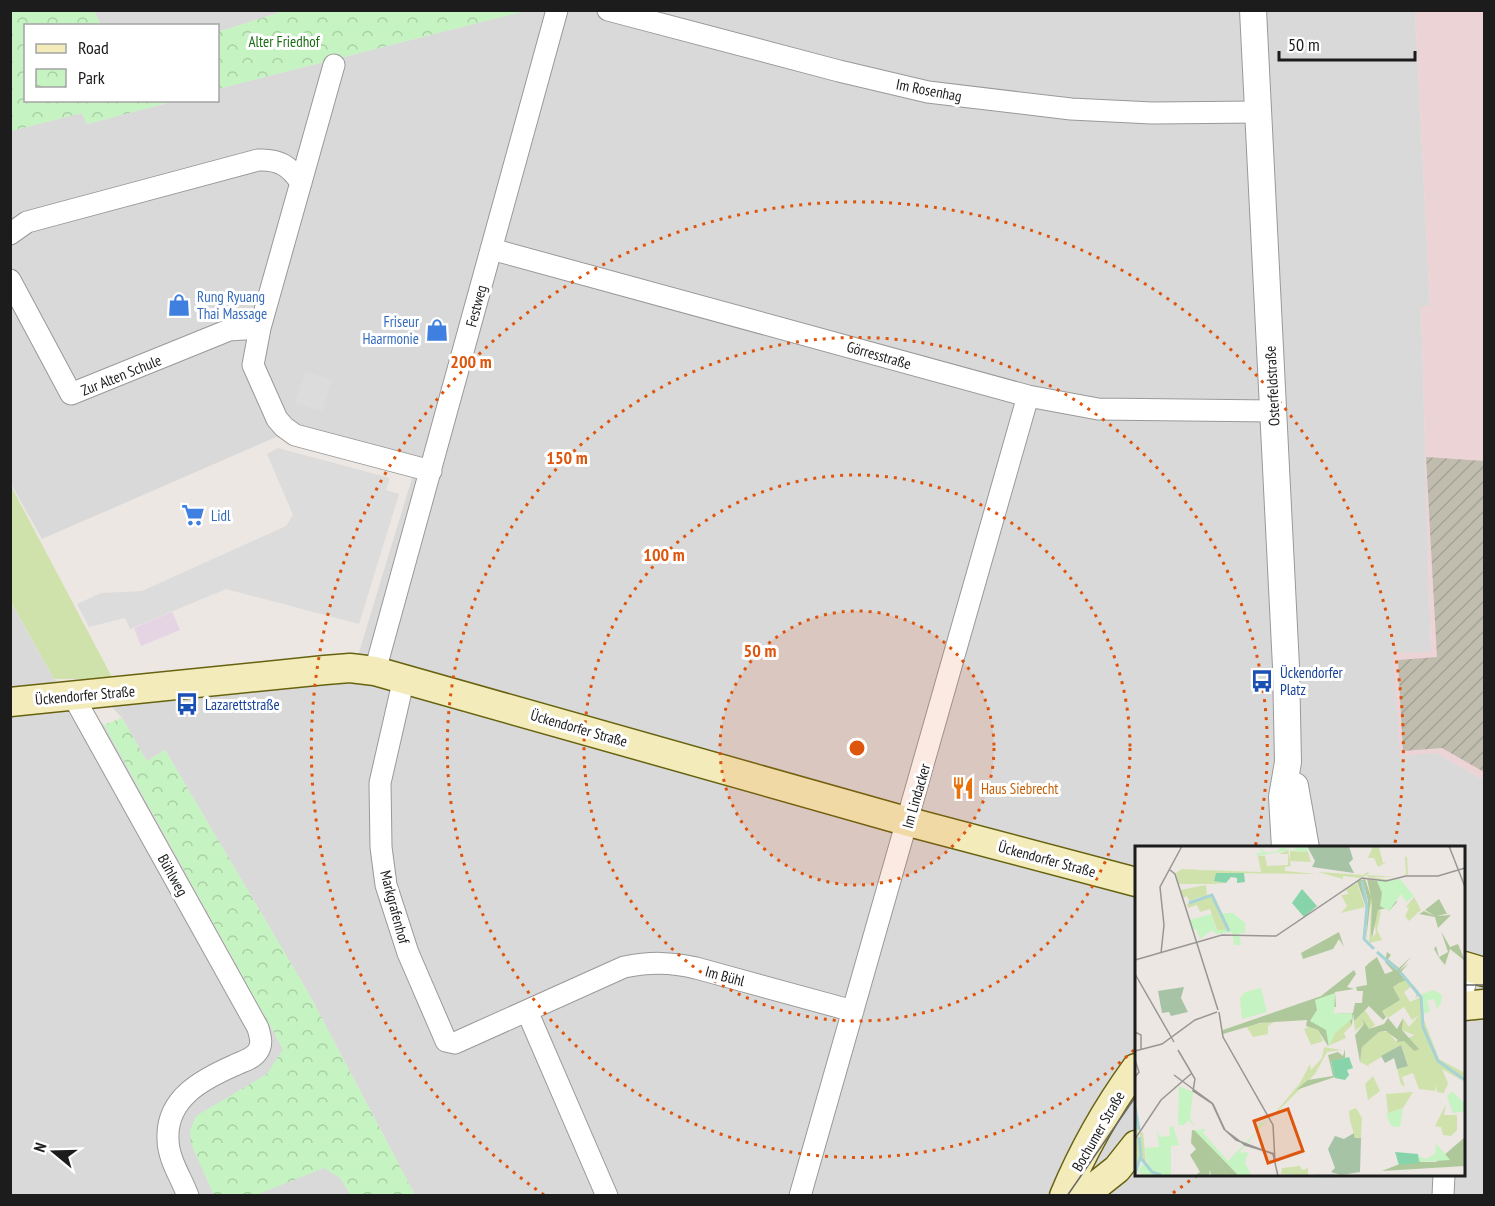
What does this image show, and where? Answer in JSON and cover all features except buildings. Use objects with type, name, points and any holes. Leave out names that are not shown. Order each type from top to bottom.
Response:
[{"type":"main road","name":"Ückendorfer Straße","points":[[10,702],[350,668],[375,671],[909,822],[1135,881]]},
{"type":"main road","points":[[1465,1006],[1485,1004]]},
{"type":"main road","name":"Bochumer Straße","points":[[1064,1196],[1076,1166],[1112,1101],[1135,1071]]},
{"type":"main road","name":"Bochumer Straße","points":[[1083,1196],[1117,1169],[1135,1147]]},
{"type":"street","name":"Festweg","points":[[375,671],[557,10]]},
{"type":"street","name":"Im Rosenhag","points":[[609,10],[839,71],[928,92],[1071,109],[1152,113],[1257,112]]},
{"type":"street","name":"Osterfeldstraße","points":[[1253,10],[1286,667],[1288,762],[1282,797],[1285,846]]},
{"type":"street","points":[[334,65],[260,328],[253,365],[276,419],[295,435],[431,471]]},
{"type":"street","points":[[10,234],[27,222],[258,160],[271,159],[284,164],[301,183]]},
{"type":"street","name":"Görresstraße","points":[[491,249],[1029,396],[1098,409],[1273,411]]},
{"type":"street","name":"Zur Alten Schule","points":[[10,280],[71,394],[229,330],[260,328]]},
{"type":"street","name":"Im Lindacker","points":[[800,1196],[909,822],[1029,396]]},
{"type":"street","name":"Markgrafenhof","points":[[404,678],[380,783],[386,885],[410,960],[443,1038],[450,1043],[597,979]]},
{"type":"street","name":"Bühlweg","points":[[72,694],[258,1029],[261,1045],[253,1057],[203,1080],[185,1096],[173,1111],[167,1136],[168,1146],[188,1196]]},
{"type":"street","name":"Osterfeldstraße","points":[[1288,762],[1296,790],[1306,846]]},
{"type":"street","name":"Im Bühl","points":[[597,979],[646,962],[672,962],[853,1011]]},
{"type":"street","points":[[527,1011],[607,1196]]},
{"type":"street","points":[[1443,1196],[1444,1176]]},
{"type":"shaded area","points":[[94,11],[284,11],[219,32],[219,24],[100,24]]},
{"type":"shaded area","points":[[525,11],[1415,11],[1430,307],[1421,306],[1431,653],[1393,653],[1436,753],[1484,780],[1484,1195],[415,1195],[309,994],[165,750],[147,761],[122,718],[86,679],[353,672],[413,475],[276,437],[42,539],[11,484],[10,131],[82,113],[87,124],[171,102],[219,102],[219,89]]},
{"type":"shaded area","points":[[1415,11],[1484,11],[1484,780],[1436,753],[1400,756],[1393,653],[1431,652],[1421,306],[1430,306]]},
{"type":"shaded area","points":[[305,371],[332,380],[322,411],[295,403]]},
{"type":"shaded area","points":[[278,448],[390,478],[386,490],[399,494],[359,624],[226,589],[130,629],[125,618],[89,627],[77,604],[101,593],[142,591],[286,526],[293,515],[267,454]]},
{"type":"shaded area","points":[[1426,457],[1484,461],[1484,772],[1442,748],[1403,751],[1398,660],[1437,657]]},
{"type":"shaded area","points":[[10,601],[54,679],[104,725],[283,1049],[324,1167],[340,1178],[351,1195],[11,1195]]},
{"type":"shaded area","points":[[172,612],[180,630],[141,646],[134,628]]},
{"type":"green space","points":[[11,10],[94,11],[100,24],[24,24],[24,102],[171,102],[87,124],[82,113],[11,131]]},
{"type":"green space","name":"Alter Friedhof","points":[[284,11],[525,11],[219,89],[219,32]]},
{"type":"green space","points":[[10,484],[113,679],[54,679],[11,602]]},
{"type":"green space","points":[[122,718],[147,761],[165,750],[309,994],[415,1195],[351,1195],[340,1178],[324,1168],[256,1195],[214,1195],[191,1144],[190,1131],[196,1116],[267,1074],[283,1049],[104,725]]},
{"type":"tram line","points":[[1465,985],[1484,985]]},
{"type":"tram line","points":[[1067,1196],[1135,1097]]},
{"type":"place","name":"Rung Ryuang Thai Massage","points":[[179,305]]},
{"type":"place","name":"Friseur Haarmonie","points":[[437,330]]},
{"type":"place","name":"Lidl","points":[[193,515]]},
{"type":"place","name":"Ückendorfer Platz","points":[[1262,681]]},
{"type":"place","name":"Lazarettstraße","points":[[187,704]]},
{"type":"place","name":"Haus Siebrecht","points":[[963,788]]}]
